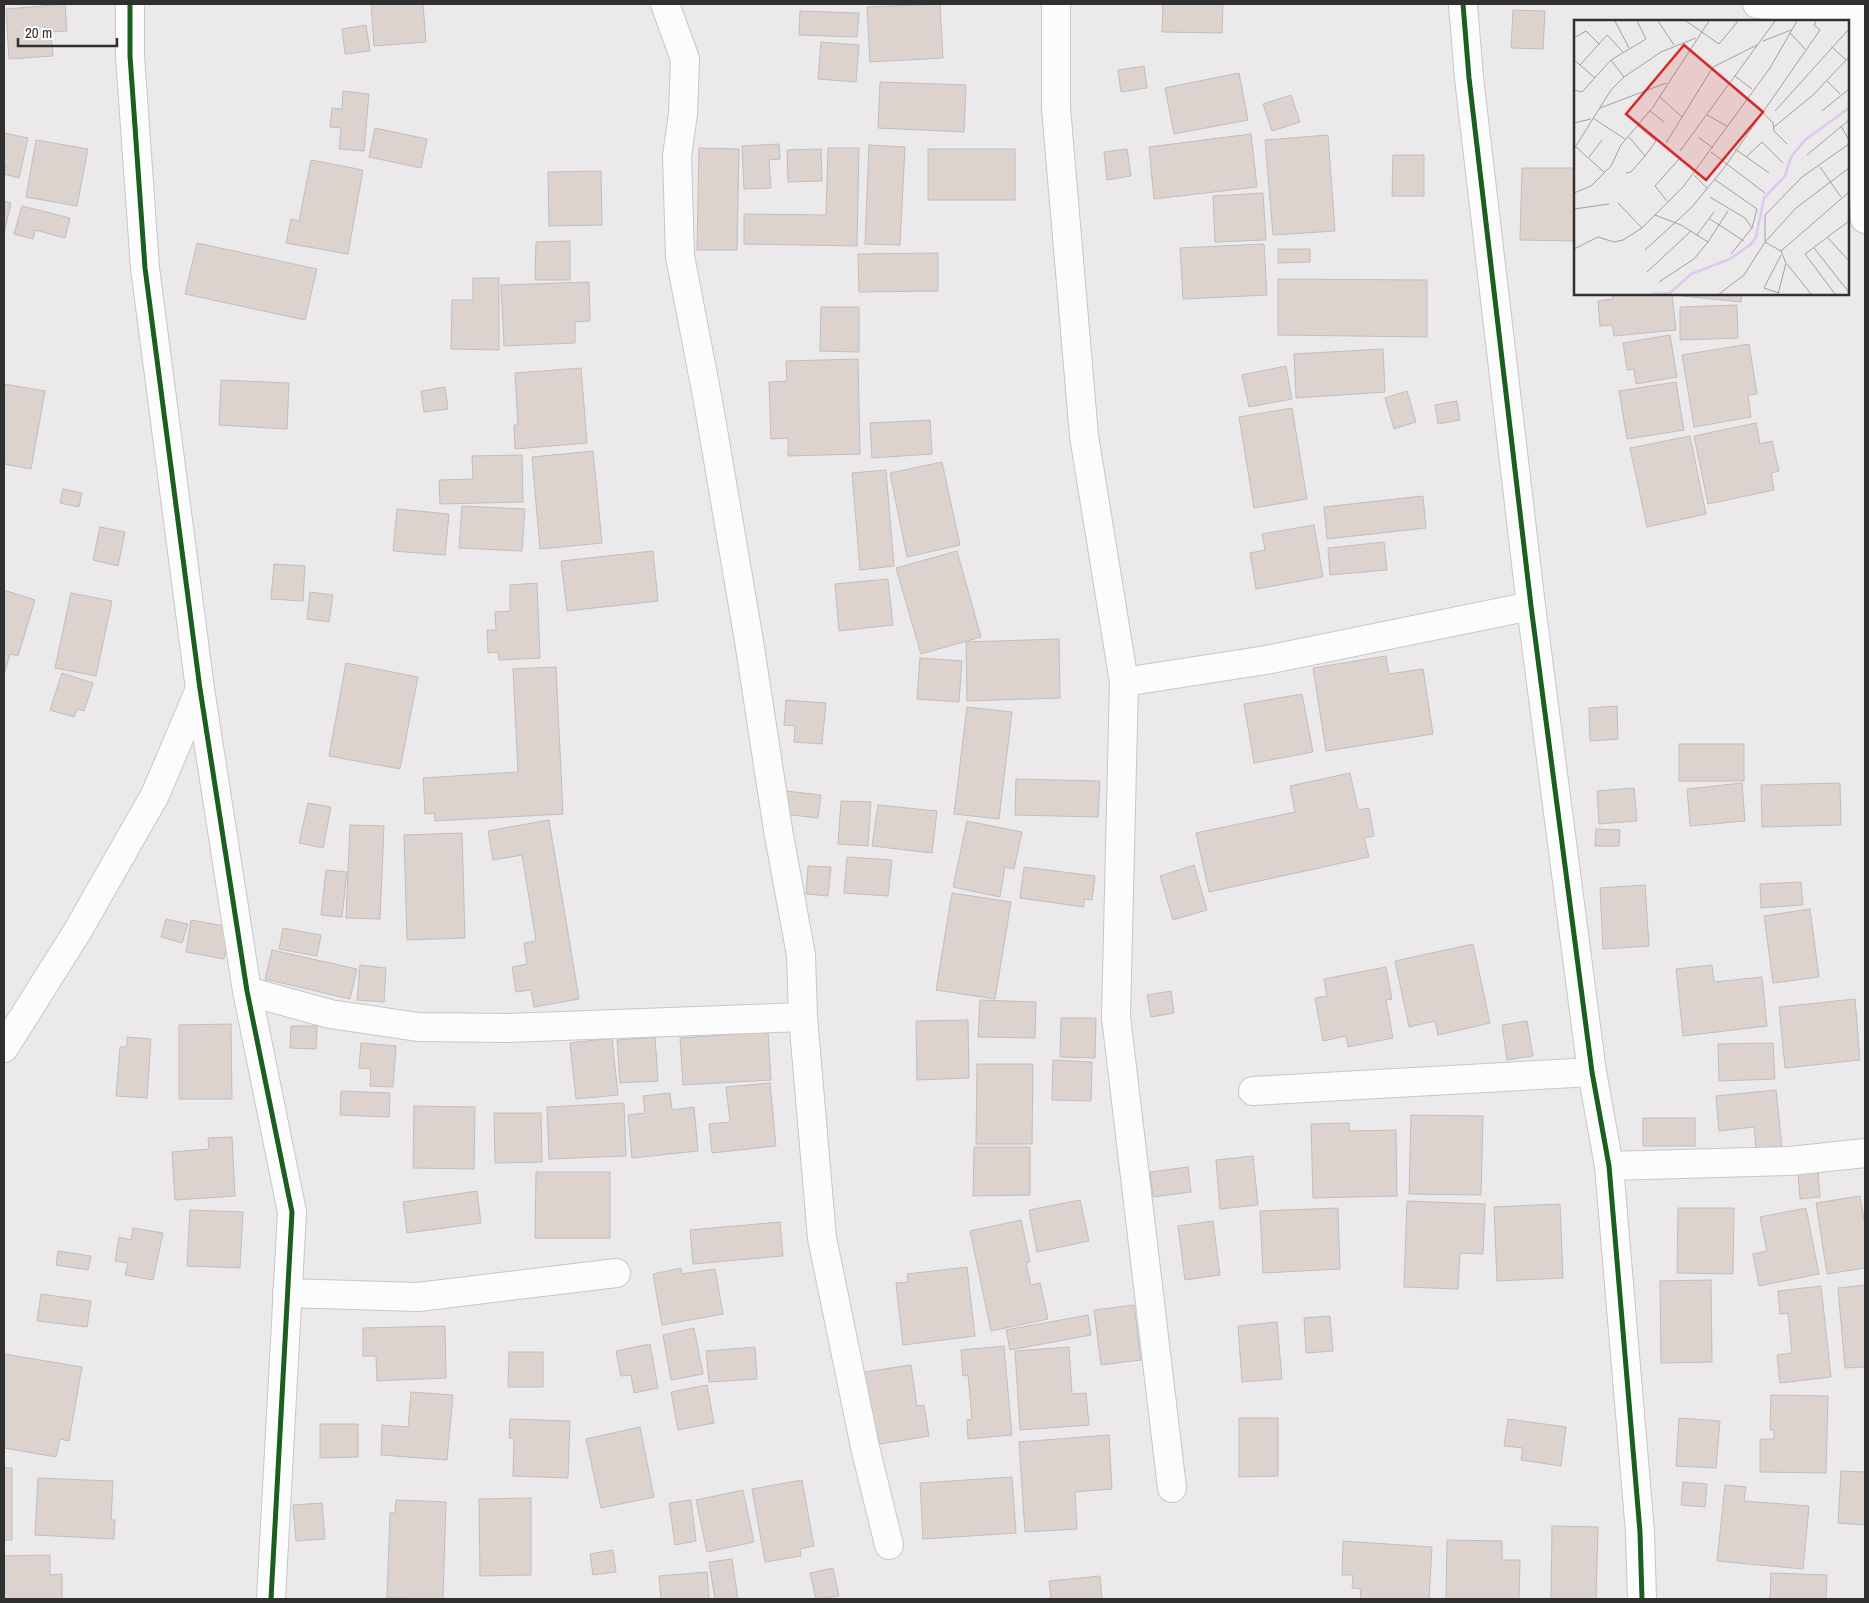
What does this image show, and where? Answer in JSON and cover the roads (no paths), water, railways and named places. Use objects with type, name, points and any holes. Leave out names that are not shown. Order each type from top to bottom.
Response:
[{"type":"street","points":[[130,4],[130,56],[145,268],[200,689],[247,991],[292,1212],[271,1599]]},
{"type":"street","points":[[665,4],[685,59],[683,114],[676,156],[680,256],[708,402],[778,830],[801,955],[803,1017],[822,1238],[865,1447],[889,1545]]},
{"type":"street","points":[[1056,4],[1056,108],[1084,436],[1124,682],[1116,1017],[1172,1488]]},
{"type":"street","points":[[1463,4],[1469,78],[1531,606],[1592,1072],[1609,1166],[1640,1532],[1642,1599]]},
{"type":"street","points":[[1757,4],[1859,8],[1865,219]]},
{"type":"street","points":[[1124,682],[1266,660],[1531,606]]},
{"type":"street","points":[[4,1048],[77,932],[155,795],[200,689]]},
{"type":"street","points":[[247,991],[330,1014],[418,1027],[517,1028],[803,1017]]},
{"type":"street","points":[[1253,1091],[1592,1072]]},
{"type":"street","points":[[1609,1166],[1790,1161],[1865,1153]]},
{"type":"street","points":[[288,1294],[418,1297],[616,1273]]}]
